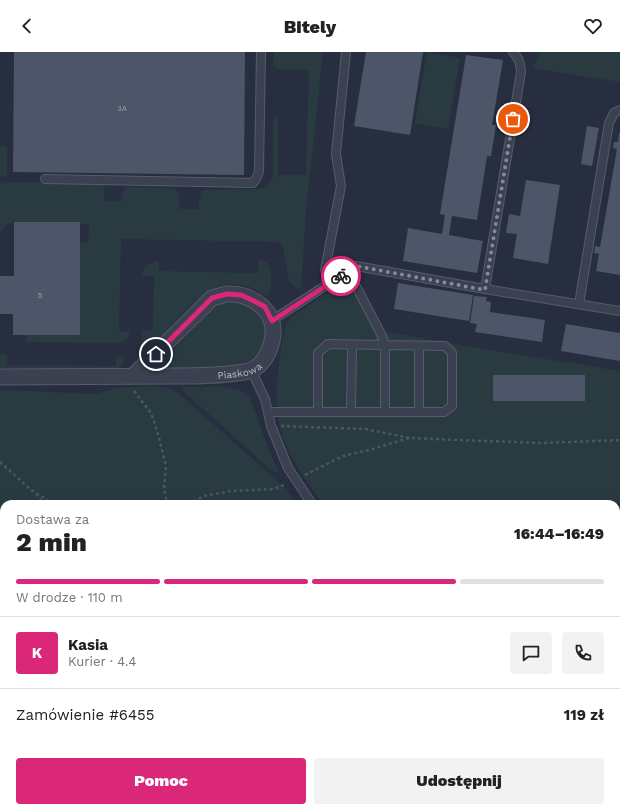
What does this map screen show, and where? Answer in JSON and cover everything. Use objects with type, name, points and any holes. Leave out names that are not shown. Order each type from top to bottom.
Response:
[{"type":"street","points":[[133,376],[212,298],[227,294],[241,295],[265,307],[272,321]]},
{"type":"street","name":"Piaskowa","points":[[0,377],[219,376],[252,370],[263,361],[269,351],[273,337],[272,321]]},
{"type":"lane","points":[[45,179],[253,183],[259,172],[261,52]]},
{"type":"lane","points":[[332,282],[325,270],[341,186],[336,154],[346,52]]},
{"type":"lane","points":[[485,290],[521,72],[521,65],[513,52]]},
{"type":"lane","points":[[579,304],[609,123],[614,113],[620,110]]},
{"type":"lane","points":[[272,321],[356,266],[485,290],[620,311]]},
{"type":"lane","points":[[348,271],[381,334],[385,345],[385,412]]},
{"type":"lane","points":[[268,412],[318,412],[444,412],[452,406],[452,353],[445,346],[328,344],[318,353],[318,412]]},
{"type":"lane","points":[[351,412],[352,345]]},
{"type":"lane","points":[[419,346],[419,412]]},
{"type":"lane","points":[[252,370],[265,399],[271,426],[288,468],[309,500]]},
{"type":"path","points":[[133,376],[130,385],[151,413],[157,430],[166,466],[164,488],[166,500]]},
{"type":"path","points":[[271,426],[365,429],[410,438],[542,442],[620,440]]},
{"type":"path","points":[[196,500],[204,496],[231,491],[274,489],[343,456],[410,438]]},
{"type":"path","points":[[0,462],[34,492],[41,500]]},
{"type":"path","points":[[34,492],[47,500]]},
{"type":"shaded area","points":[[274,52],[323,52],[306,210],[301,289],[292,285],[289,281],[283,246],[277,242],[121,239],[119,331],[130,332],[127,338],[118,343],[26,342],[26,335],[80,243],[88,243],[89,225],[80,224],[79,222],[14,222],[6,225],[0,233],[0,182],[104,183],[104,201],[121,201],[122,193],[127,187],[172,188],[178,191],[180,209],[198,209],[202,190],[261,189],[271,181],[273,176],[273,121],[278,116],[278,175],[306,175],[309,70],[278,69],[273,65]]},
{"type":"shaded area","points":[[427,52],[460,58],[448,129],[415,123]]},
{"type":"shaded area","points":[[540,52],[620,52],[620,82],[533,68]]},
{"type":"shaded area","points":[[0,147],[7,147],[7,177],[0,176]]},
{"type":"shaded area","points":[[158,260],[159,271],[258,273],[258,260],[267,262],[271,275],[271,288],[267,296],[242,285],[231,284],[212,290],[188,308],[144,353],[142,352],[142,330],[153,330],[154,276],[142,276],[147,266]]},
{"type":"shaded area","points":[[352,277],[381,331],[620,371],[620,500],[320,500],[292,458],[283,438],[278,419],[277,392],[281,346],[284,331],[291,317]]},
{"type":"shaded area","points":[[232,301],[252,308],[262,319],[265,331],[264,343],[259,354],[255,358],[250,362],[231,367],[156,368],[211,311],[219,305]]},
{"type":"shaded area","points":[[2,354],[7,354],[7,365],[116,366],[116,356],[124,356],[122,366],[115,369],[0,368],[0,356]]},
{"type":"shaded area","points":[[152,386],[169,388],[177,392],[274,478],[287,490],[294,500],[0,500],[0,390],[95,394],[117,388]]},
{"type":"shaded area","points":[[184,387],[227,387],[240,390],[250,398],[278,471],[276,473],[271,470],[181,389]]},
{"type":"building","points":[[14,52],[245,52],[244,175],[13,172]]},
{"type":"building","points":[[366,52],[423,52],[410,135],[354,126]]},
{"type":"building","points":[[466,55],[503,60],[492,125],[496,125],[491,156],[487,156],[477,220],[452,216],[449,235],[483,241],[477,273],[403,261],[408,228],[442,234],[445,215],[440,214]]},
{"type":"building","points":[[587,126],[599,128],[592,166],[581,164]]},
{"type":"building","points":[[619,133],[620,275],[596,271],[599,254],[594,253],[595,246],[600,247],[617,149],[613,148],[614,142],[618,142]]},
{"type":"building","points":[[526,180],[560,185],[548,264],[513,258],[517,234],[506,233],[509,214],[520,216]]},
{"type":"building","points":[[14,222],[80,222],[80,335],[13,335],[13,314],[0,314],[0,276],[14,276]]},
{"type":"building","points":[[398,283],[473,295],[469,321],[394,309]]},
{"type":"building","points":[[474,296],[487,297],[486,301],[491,302],[490,312],[545,320],[542,342],[475,332],[477,324],[470,323]]},
{"type":"building","points":[[566,324],[620,333],[620,361],[561,351]]},
{"type":"building","points":[[493,375],[585,375],[585,401],[493,401]]},
{"type":"way so far","points":[[341,276],[356,266],[485,290],[513,119]]},
{"type":"route","points":[[156,354],[212,298],[227,294],[241,295],[265,307],[272,321],[341,276]]}]
